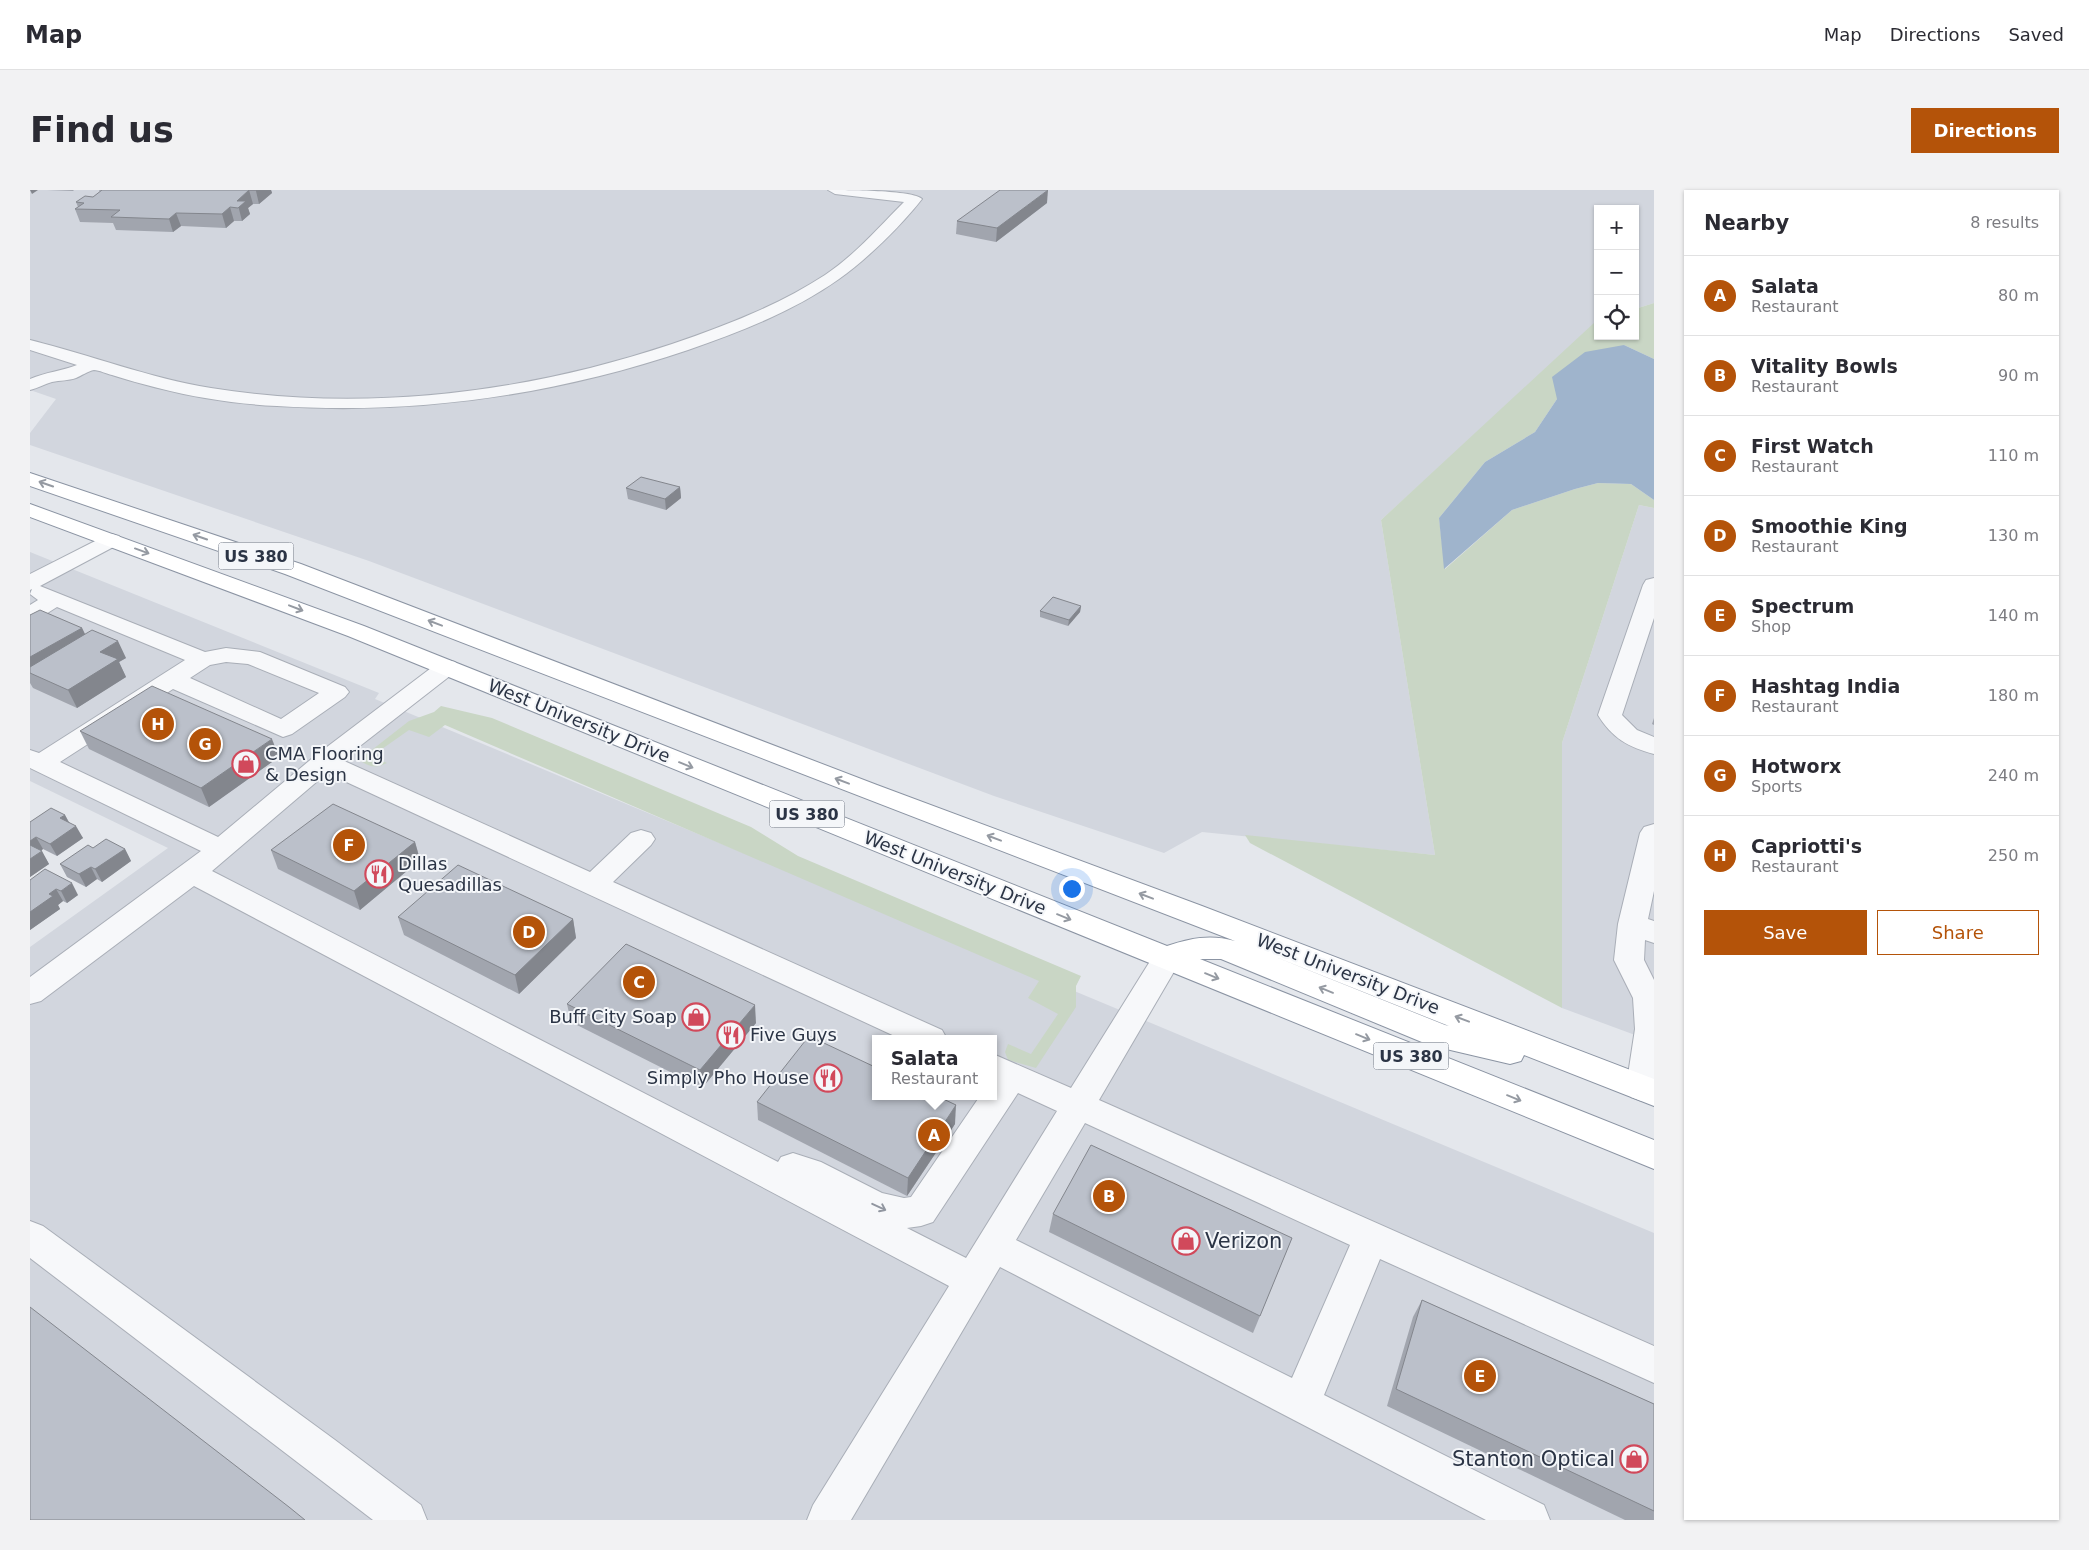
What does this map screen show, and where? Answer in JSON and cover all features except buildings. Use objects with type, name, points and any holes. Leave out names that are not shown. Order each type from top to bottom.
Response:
[{"type":"highway","name":"West University Drive","points":[[30,478],[294,569],[1192,913],[1648,1091]]},
{"type":"highway","name":"West University Drive","points":[[30,510],[250,590],[447,667],[1654,1155]]},
{"type":"highway","points":[[447,667],[480,641]]},
{"type":"highway","points":[[447,667],[490,659],[508,660],[735,749],[771,753]]},
{"type":"highway","points":[[1167,958],[1192,913]]},
{"type":"highway","points":[[1167,958],[1200,947],[1211,946],[1225,949],[1440,1036],[1607,1075]]},
{"type":"lane","points":[[30,345],[195,391],[256,399],[310,402],[375,402],[438,398],[501,391],[572,378],[692,343],[733,328],[787,303],[842,270],[872,244],[915,199],[835,190]]},
{"type":"lane","points":[[30,385],[49,377],[68,375],[93,364]]},
{"type":"lane","points":[[30,398],[66,381],[68,375]]},
{"type":"lane","points":[[30,583],[112,540]]},
{"type":"lane","points":[[1654,585],[1610,715],[1618,729],[1639,741],[1654,746]]},
{"type":"lane","points":[[30,589],[203,659]]},
{"type":"lane","points":[[30,614],[55,600]]},
{"type":"lane","points":[[35,761],[203,659],[226,655],[252,657],[337,692],[283,729],[172,679]]},
{"type":"lane","points":[[30,993],[192,873],[324,762],[447,667]]},
{"type":"lane","points":[[35,761],[220,849]]},
{"type":"lane","points":[[324,762],[922,1035]]},
{"type":"lane","points":[[1648,1091],[1651,1029],[1648,998],[1629,960],[1643,928],[1654,833]]},
{"type":"lane","points":[[594,885],[641,839]]},
{"type":"lane","points":[[192,873],[973,1280]]},
{"type":"lane","points":[[828,1520],[1167,958]]},
{"type":"lane","points":[[1002,1071],[1654,1365]]},
{"type":"lane","points":[[752,1165],[778,1165],[796,1168],[887,1211],[907,1215],[921,1211],[985,1100]]},
{"type":"lane","points":[[30,1237],[321,1454],[406,1520]]},
{"type":"lane","points":[[1301,1403],[1371,1238]]},
{"type":"lane","points":[[994,1246],[1529,1520]]},
{"type":"shaded area","points":[[30,190],[1654,190],[1654,303],[1639,308],[1639,205],[1594,205],[1594,326],[1381,520],[1435,855],[1202,832],[1164,853],[994,796],[369,561],[30,445],[30,433],[56,399],[30,390]]},
{"type":"shaded area","points":[[1639,505],[1654,508],[1654,1042],[1562,1008],[1562,743]]},
{"type":"shaded area","points":[[30,552],[379,693],[375,699],[1654,1233],[1654,1520],[30,1520],[30,947],[168,848],[30,781]]},
{"type":"green space","points":[[1654,303],[1654,359],[1624,345],[1557,399],[1535,432],[1485,462],[1439,518],[1445,569],[1512,510],[1575,489],[1598,483],[1631,484],[1654,500],[1654,508],[1639,505],[1562,743],[1562,1008],[1250,843],[1245,835],[1435,855],[1381,520],[1594,323],[1594,340],[1639,340],[1639,308]]},
{"type":"green space","points":[[441,706],[492,718],[751,827],[798,856],[1081,976],[1076,986],[1076,1007],[1036,1068],[1008,1060],[1005,1052],[1008,1044],[1031,1054],[1058,1014],[1028,998],[1039,981],[445,725],[429,737],[409,730],[372,756],[387,763],[383,765],[373,766],[359,760],[409,721],[434,712]]},
{"type":"water","points":[[1624,345],[1654,359],[1654,500],[1631,484],[1598,483],[1575,489],[1512,510],[1444,569],[1439,518],[1485,462],[1535,432],[1557,399],[1552,377],[1585,352]]},
{"type":"place","name":"Capriotti's","points":[[158,724]]},
{"type":"place","name":"Hotworx","points":[[205,744]]},
{"type":"place","name":"CMA Flooring & Design","points":[[246,764]]},
{"type":"place","name":"Hashtag India","points":[[349,845]]},
{"type":"place","name":"Dillas Quesadillas","points":[[379,874]]},
{"type":"place","name":"Smoothie King","points":[[529,932]]},
{"type":"place","name":"First Watch","points":[[639,982]]},
{"type":"place","name":"Buff City Soap","points":[[696,1017]]},
{"type":"place","name":"Five Guys","points":[[731,1035]]},
{"type":"place","name":"Simply Pho House","points":[[828,1078]]},
{"type":"place","name":"Salata","points":[[934,1135]]},
{"type":"place","name":"Vitality Bowls","points":[[1109,1196]]},
{"type":"place","name":"Verizon","points":[[1186,1241]]},
{"type":"place","name":"Spectrum","points":[[1480,1376]]},
{"type":"place","name":"Stanton Optical","points":[[1634,1459]]}]
